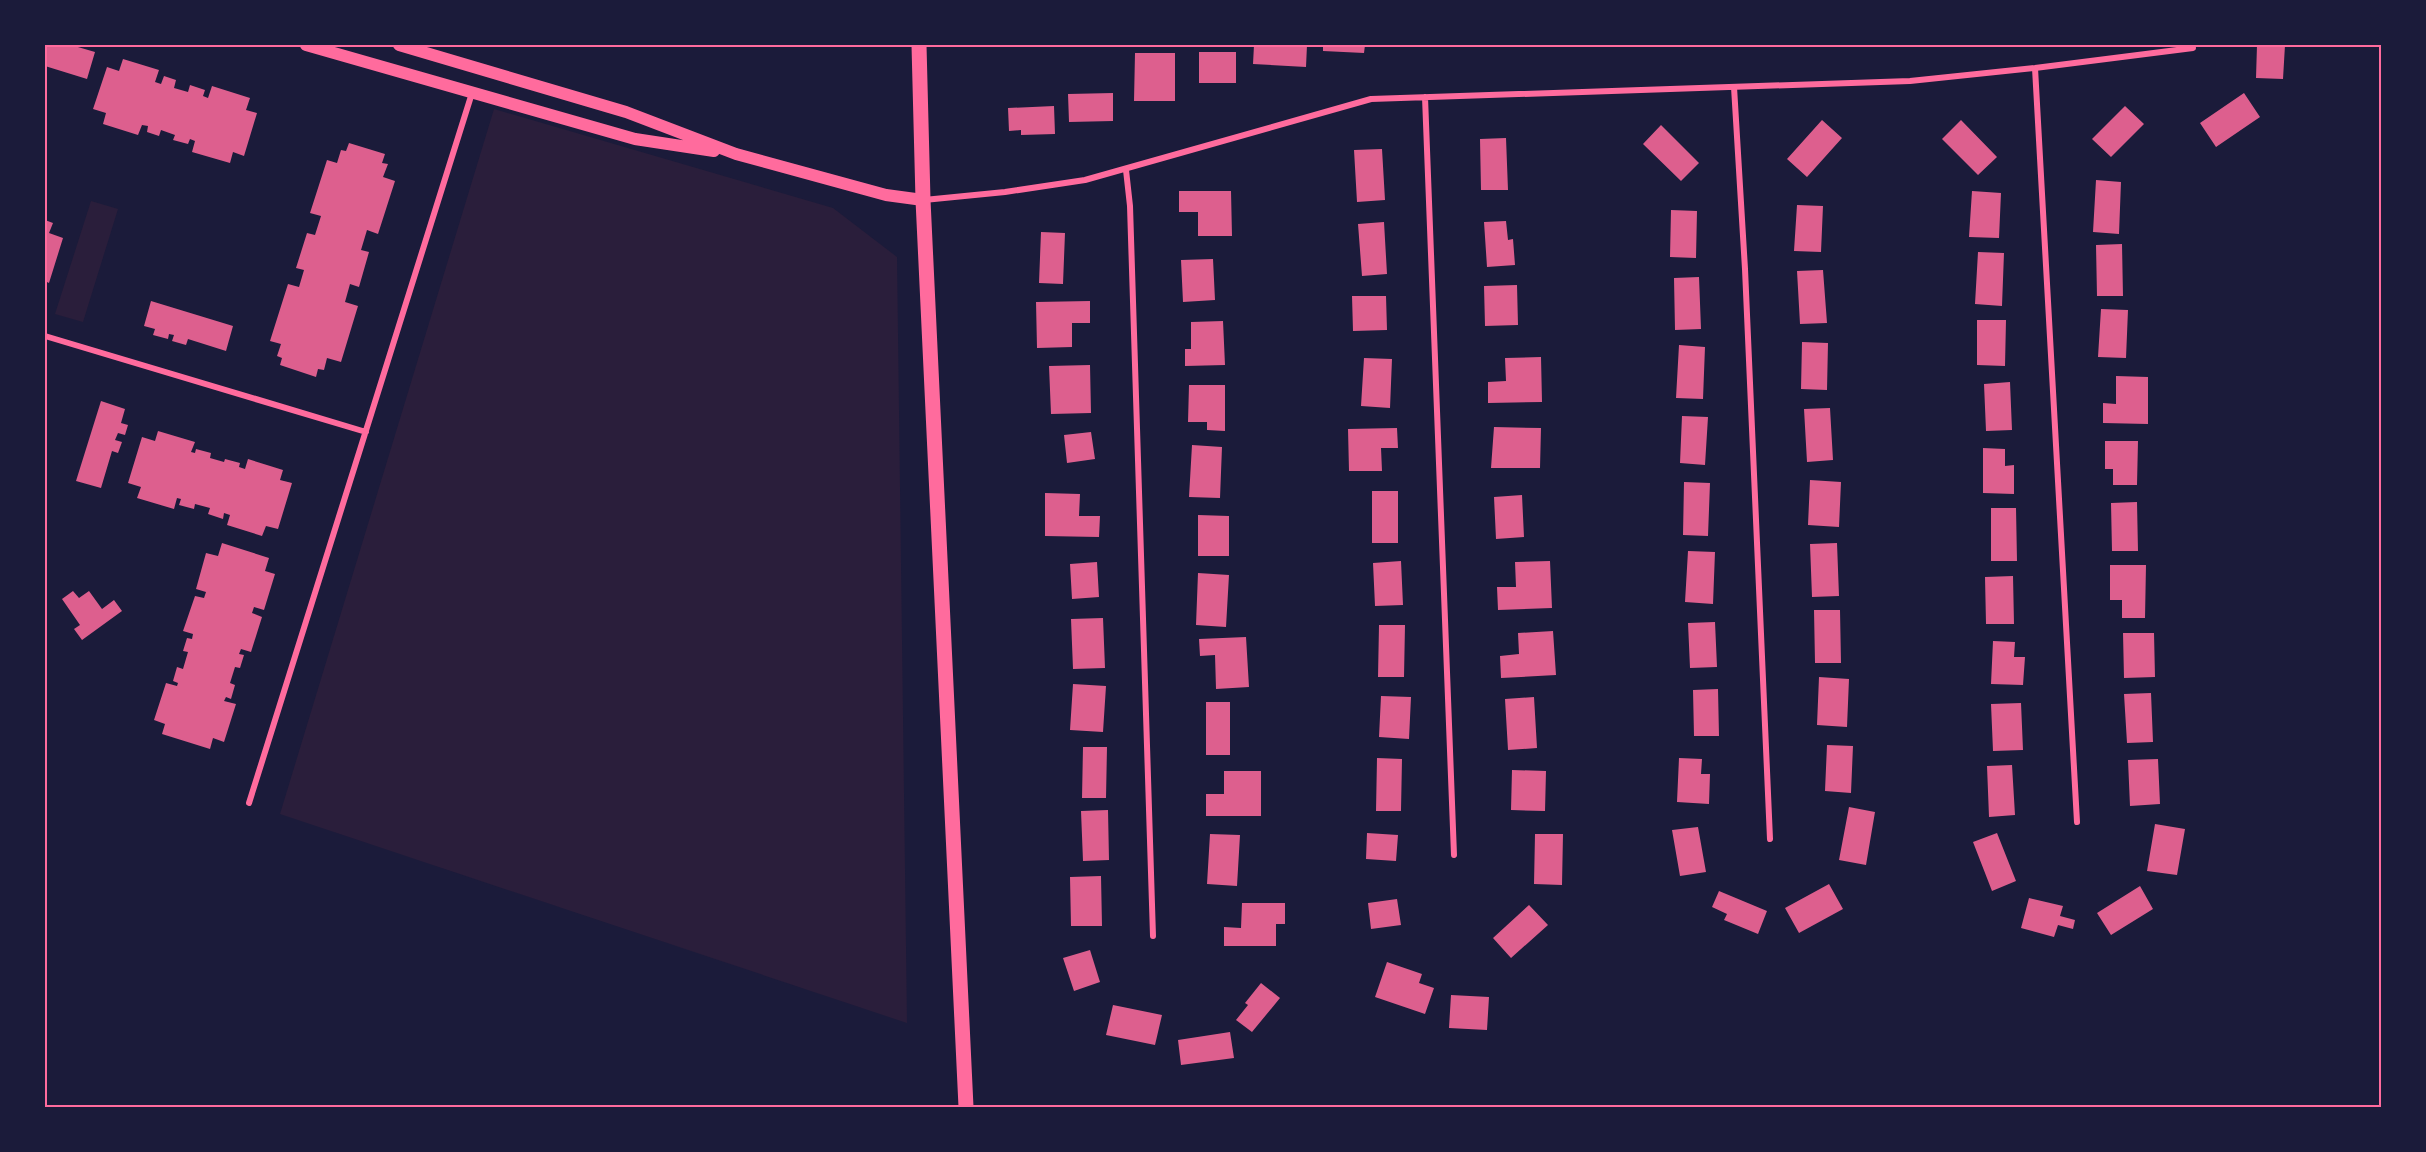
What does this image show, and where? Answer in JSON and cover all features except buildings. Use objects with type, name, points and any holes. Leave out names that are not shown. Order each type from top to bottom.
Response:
[{"type":"main road","points":[[306,45],[635,139],[736,154]]},
{"type":"main road","points":[[399,45],[626,112],[736,154],[886,195],[923,200]]},
{"type":"main road","points":[[919,45],[923,200],[966,1107]]},
{"type":"street","points":[[923,200],[1055,186],[1126,170],[1371,99],[1910,81],[2193,48]]},
{"type":"street","points":[[2035,68],[2077,822]]},
{"type":"street","points":[[1734,87],[1745,269],[1770,839]]},
{"type":"street","points":[[249,803],[471,93]]},
{"type":"street","points":[[1425,97],[1454,855]]},
{"type":"street","points":[[1126,170],[1130,206],[1153,936]]},
{"type":"street","points":[[45,336],[366,432]]},
{"type":"shaded area","points":[[494,109],[833,208],[897,257],[907,1023],[280,814]]},
{"type":"shaded area","points":[[91,201],[118,209],[83,322],[55,314]]}]
